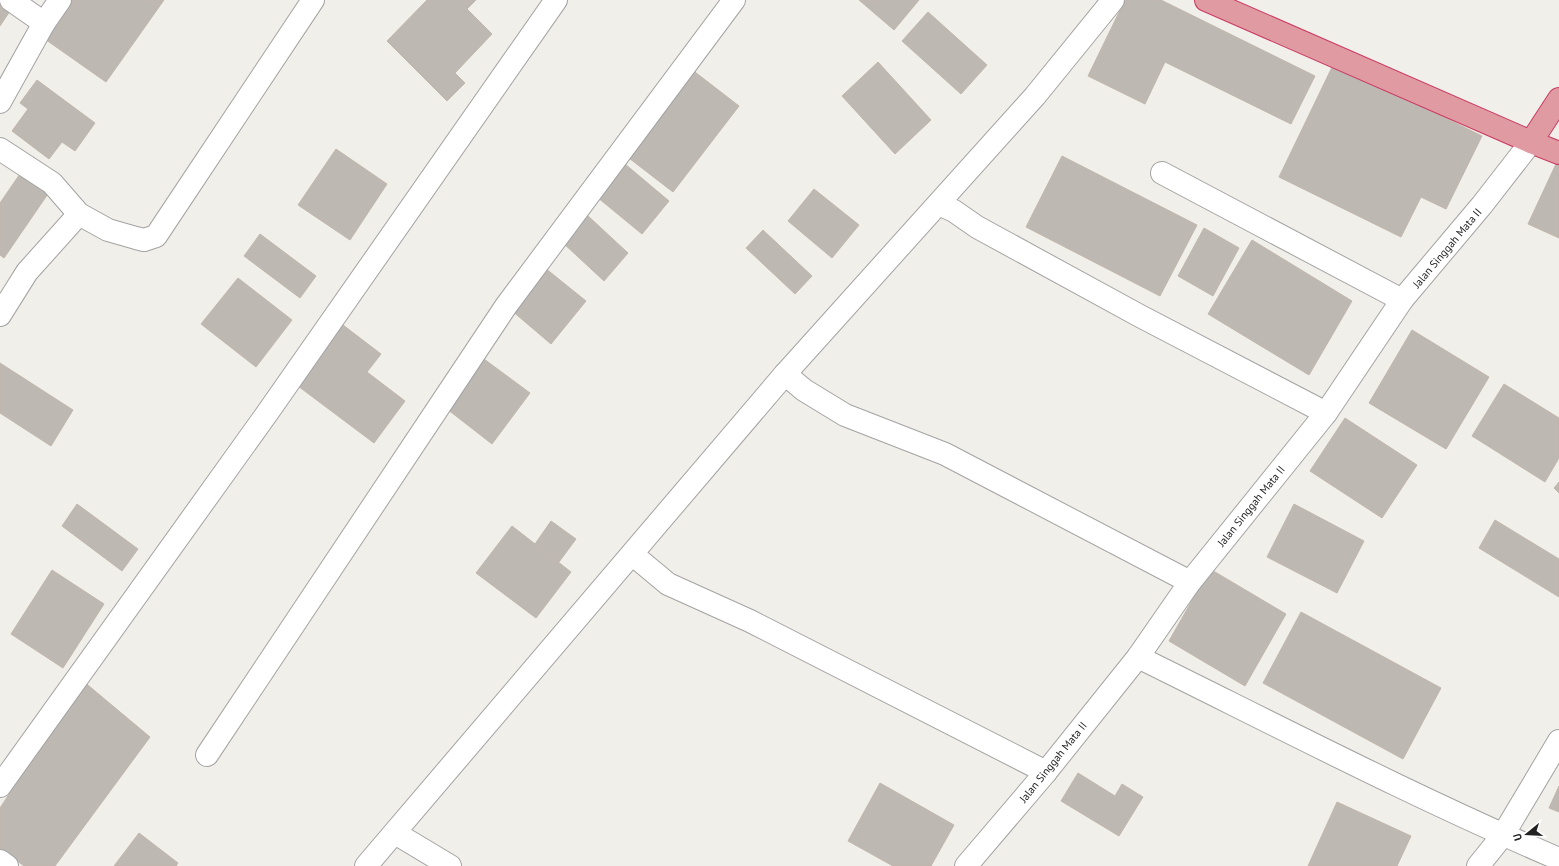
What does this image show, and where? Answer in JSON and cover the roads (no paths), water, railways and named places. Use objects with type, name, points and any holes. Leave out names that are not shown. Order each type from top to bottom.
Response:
[{"type":"highway","points":[[1206,0],[1531,142],[1559,152]]},
{"type":"highway","points":[[1531,142],[1559,99]]},
{"type":"street","points":[[11,0],[44,23]]},
{"type":"street","points":[[0,102],[44,23],[60,0]]},
{"type":"street","points":[[0,149],[52,183],[80,214],[108,230],[144,240],[156,236],[312,0]]},
{"type":"street","points":[[0,786],[272,405],[556,0]]},
{"type":"street","points":[[207,755],[506,306],[734,0]]},
{"type":"street","points":[[366,866],[785,374],[946,208],[1113,0]]},
{"type":"street","name":"Jalan Singgah Mata II","points":[[966,866],[1046,772],[1138,657],[1190,582],[1326,413],[1402,300],[1482,205],[1531,142]]},
{"type":"street","points":[[1162,173],[1402,300]]},
{"type":"street","points":[[946,208],[977,228],[1326,413]]},
{"type":"street","points":[[0,315],[27,272],[80,214]]},
{"type":"street","points":[[785,374],[804,390],[845,415],[945,454],[1190,582]]},
{"type":"street","points":[[632,554],[668,584],[750,621],[1046,772]]},
{"type":"street","points":[[1138,657],[1503,835],[1559,859]]},
{"type":"street","points":[[1478,866],[1503,835],[1559,740]]},
{"type":"street","points":[[394,833],[450,866]]},
{"type":"street","points":[[0,861],[7,866]]}]
